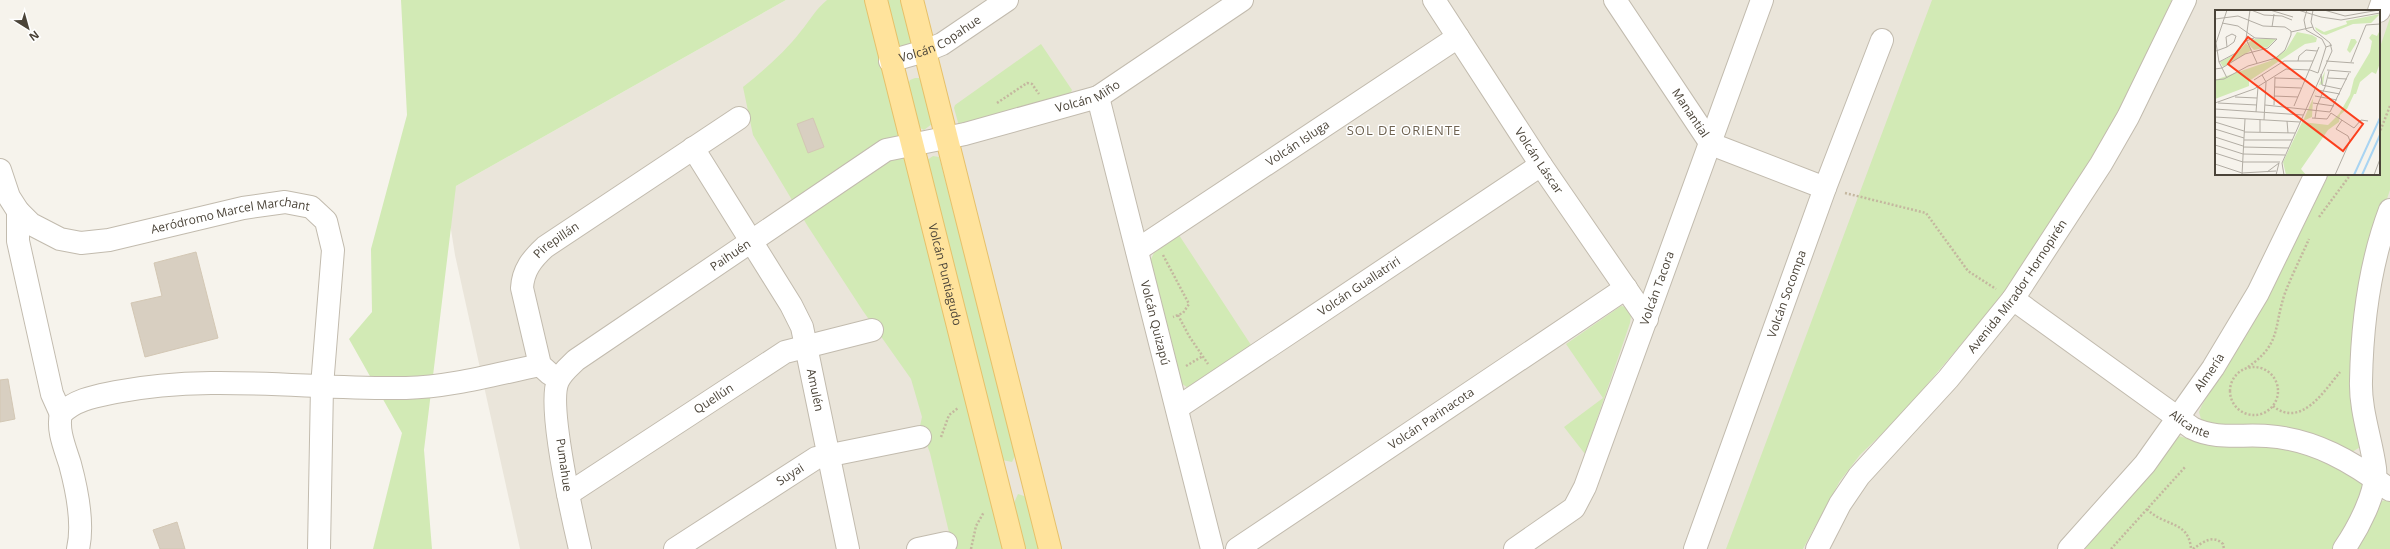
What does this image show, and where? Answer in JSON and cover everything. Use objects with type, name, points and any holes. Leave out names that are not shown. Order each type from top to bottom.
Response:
[{"type":"main road","name":"Volcán Puntiagudo","points":[[876,0],[890,61],[1014,549]]},
{"type":"main road","points":[[912,0],[1050,549]]},
{"type":"main road","points":[[997,482],[1032,475]]},
{"type":"street","name":"Volcán Copahue","points":[[890,61],[925,51],[942,44],[1007,0]]},
{"type":"street","name":"Volcán Miño","points":[[911,144],[947,138],[1098,96],[1242,0]]},
{"type":"street","name":"Volcán Láscar","points":[[1434,0],[1541,165],[1648,319]]},
{"type":"street","name":"Manantial","points":[[1615,0],[1711,144],[1825,188]]},
{"type":"street","name":"Volcán Tacora","points":[[1515,549],[1570,511],[1578,503],[1648,319],[1762,0]]},
{"type":"street","name":"Avenida Mirador Hornopirén","points":[[1817,549],[1840,504],[1859,476],[1948,378],[2012,299],[2101,164],[2128,117],[2185,0]]},
{"type":"street","points":[[2379,10],[2383,0]]},
{"type":"street","name":"Volcán Isluga","points":[[1137,250],[1458,37]]},
{"type":"street","name":"Volcán Socompa","points":[[1696,549],[1825,188],[1882,40]]},
{"type":"street","name":"Volcán Quizapú","points":[[1098,96],[1212,549]]},
{"type":"street","name":"Pirepillán","points":[[540,365],[522,288],[522,280],[528,266],[545,247],[739,118]]},
{"type":"street","name":"Paihuén","points":[[558,381],[576,360],[877,156],[894,147],[911,144]]},
{"type":"street","points":[[693,148],[752,242]]},
{"type":"street","name":"Volcán Guallatriri","points":[[1177,408],[1220,381],[1541,165]]},
{"type":"street","name":"Aeródromo Marcel Marchant","points":[[0,170],[9,203],[32,224],[60,240],[81,243],[109,240],[269,203],[298,203],[311,207],[326,221],[333,250],[322,386],[319,549]]},
{"type":"street","name":"Almería","points":[[2069,549],[2145,464],[2178,420],[2213,368],[2258,293],[2316,175]]},
{"type":"street","points":[[9,203],[52,394],[61,414]]},
{"type":"street","points":[[2344,549],[2382,484],[2361,383],[2362,354],[2369,296],[2390,210]]},
{"type":"street","name":"Amulén","points":[[752,242],[791,305],[802,327],[848,549]]},
{"type":"street","name":"Volcán Parinacota","points":[[1237,549],[1626,288]]},
{"type":"street","name":"Alicante","points":[[2012,299],[2178,420],[2202,433],[2214,436],[2269,436],[2308,444],[2344,458],[2382,484]]},
{"type":"street","name":"Quellún","points":[[568,494],[784,352],[806,345],[872,330]]},
{"type":"street","points":[[78,549],[79,516],[75,481],[59,424],[61,414],[66,408],[78,402],[101,395],[184,382],[230,382],[407,388],[434,386],[486,377],[540,365],[558,381]]},
{"type":"street","name":"Pumahue","points":[[558,381],[555,402],[568,494],[580,549]]},
{"type":"street","name":"Suyai","points":[[675,549],[816,458],[829,454],[920,437]]},
{"type":"street","points":[[918,549],[946,543]]},
{"type":"path","points":[[2380,131],[2390,106]]},
{"type":"path","points":[[2316,222],[2350,175]]},
{"type":"path","points":[[1825,188],[1926,213],[1968,271],[2012,299]]},
{"type":"path","points":[[2248,367],[2260,367],[2275,378],[2278,395],[2273,406],[2264,414],[2252,415],[2236,407],[2230,396],[2231,384],[2237,374],[2266,352],[2273,342],[2286,291],[2311,234]]},
{"type":"path","points":[[1155,239],[1189,304],[1187,310],[1178,315],[1155,322]]},
{"type":"path","points":[[1178,315],[1189,336],[1220,381]]},
{"type":"path","points":[[2273,406],[2285,412],[2295,412],[2309,407],[2319,399],[2346,366],[2362,354]]},
{"type":"path","points":[[920,437],[938,439],[949,415],[960,407]]},
{"type":"path","points":[[2111,549],[2186,466]]},
{"type":"path","points":[[2147,509],[2154,517],[2175,524],[2184,530],[2188,534],[2192,549],[2209,539],[2215,539],[2223,544],[2224,549]]},
{"type":"path","points":[[971,549],[979,517],[986,510]]},
{"type":"shaded area","points":[[786,0],[1941,0],[1735,549],[520,549],[455,255],[448,211],[456,186]]},
{"type":"shaded area","points":[[2172,0],[2390,0],[2390,549],[1803,549],[1840,481],[1860,455],[1931,381],[2013,283],[2166,16]]},
{"type":"green space","points":[[401,0],[786,0],[456,186],[424,450],[432,549],[373,549],[402,433],[349,339],[372,312],[371,249],[407,115]]},
{"type":"green space","points":[[827,0],[866,0],[1006,549],[953,549],[930,453],[920,426],[922,417],[911,379],[863,311],[807,225],[753,135],[743,87],[795,39],[816,11]]},
{"type":"green space","points":[[886,0],[903,0],[914,45],[900,50]]},
{"type":"green space","points":[[1932,0],[2172,0],[2118,117],[2013,283],[1903,413],[1860,455],[1840,481],[1803,549],[1726,549]]},
{"type":"green space","points":[[2390,18],[2390,190],[2377,228],[2362,446],[2352,452],[2234,426],[2205,423],[2201,419],[2199,412],[2202,405],[2270,294],[2329,175],[2380,175],[2380,47]]},
{"type":"green space","points":[[1041,44],[1072,90],[1069,96],[959,126],[954,108],[955,105]]},
{"type":"green space","points":[[919,78],[921,81],[932,124],[924,130],[918,127],[908,84],[910,80]]},
{"type":"green space","points":[[933,156],[939,157],[940,160],[1016,454],[1012,462],[1002,460],[927,160]]},
{"type":"green space","points":[[1179,235],[1253,348],[1188,388],[1181,383],[1150,261],[1154,253]]},
{"type":"green space","points":[[1621,306],[1626,307],[1631,316],[1630,323],[1585,454],[1564,427],[1603,398],[1566,344]]},
{"type":"green space","points":[[2178,436],[2210,444],[2264,446],[2318,456],[2365,483],[2362,495],[2334,549],[2084,549],[2145,480]]},
{"type":"green space","points":[[1018,494],[1027,497],[1041,549],[1024,549],[1013,505]]},
{"type":"green space","points":[[2385,500],[2390,501],[2390,549],[2354,549],[2380,502]]},
{"type":"building","points":[[813,118],[824,147],[808,153],[797,124]]},
{"type":"building","points":[[196,252],[218,338],[145,357],[131,303],[162,296],[154,263]]},
{"type":"building","points":[[8,379],[15,419],[0,422],[0,380]]},
{"type":"building","points":[[177,522],[185,549],[160,549],[153,530]]},
{"type":"district","name":"SOL DE ORIENTE","points":[[1404,130]]}]
